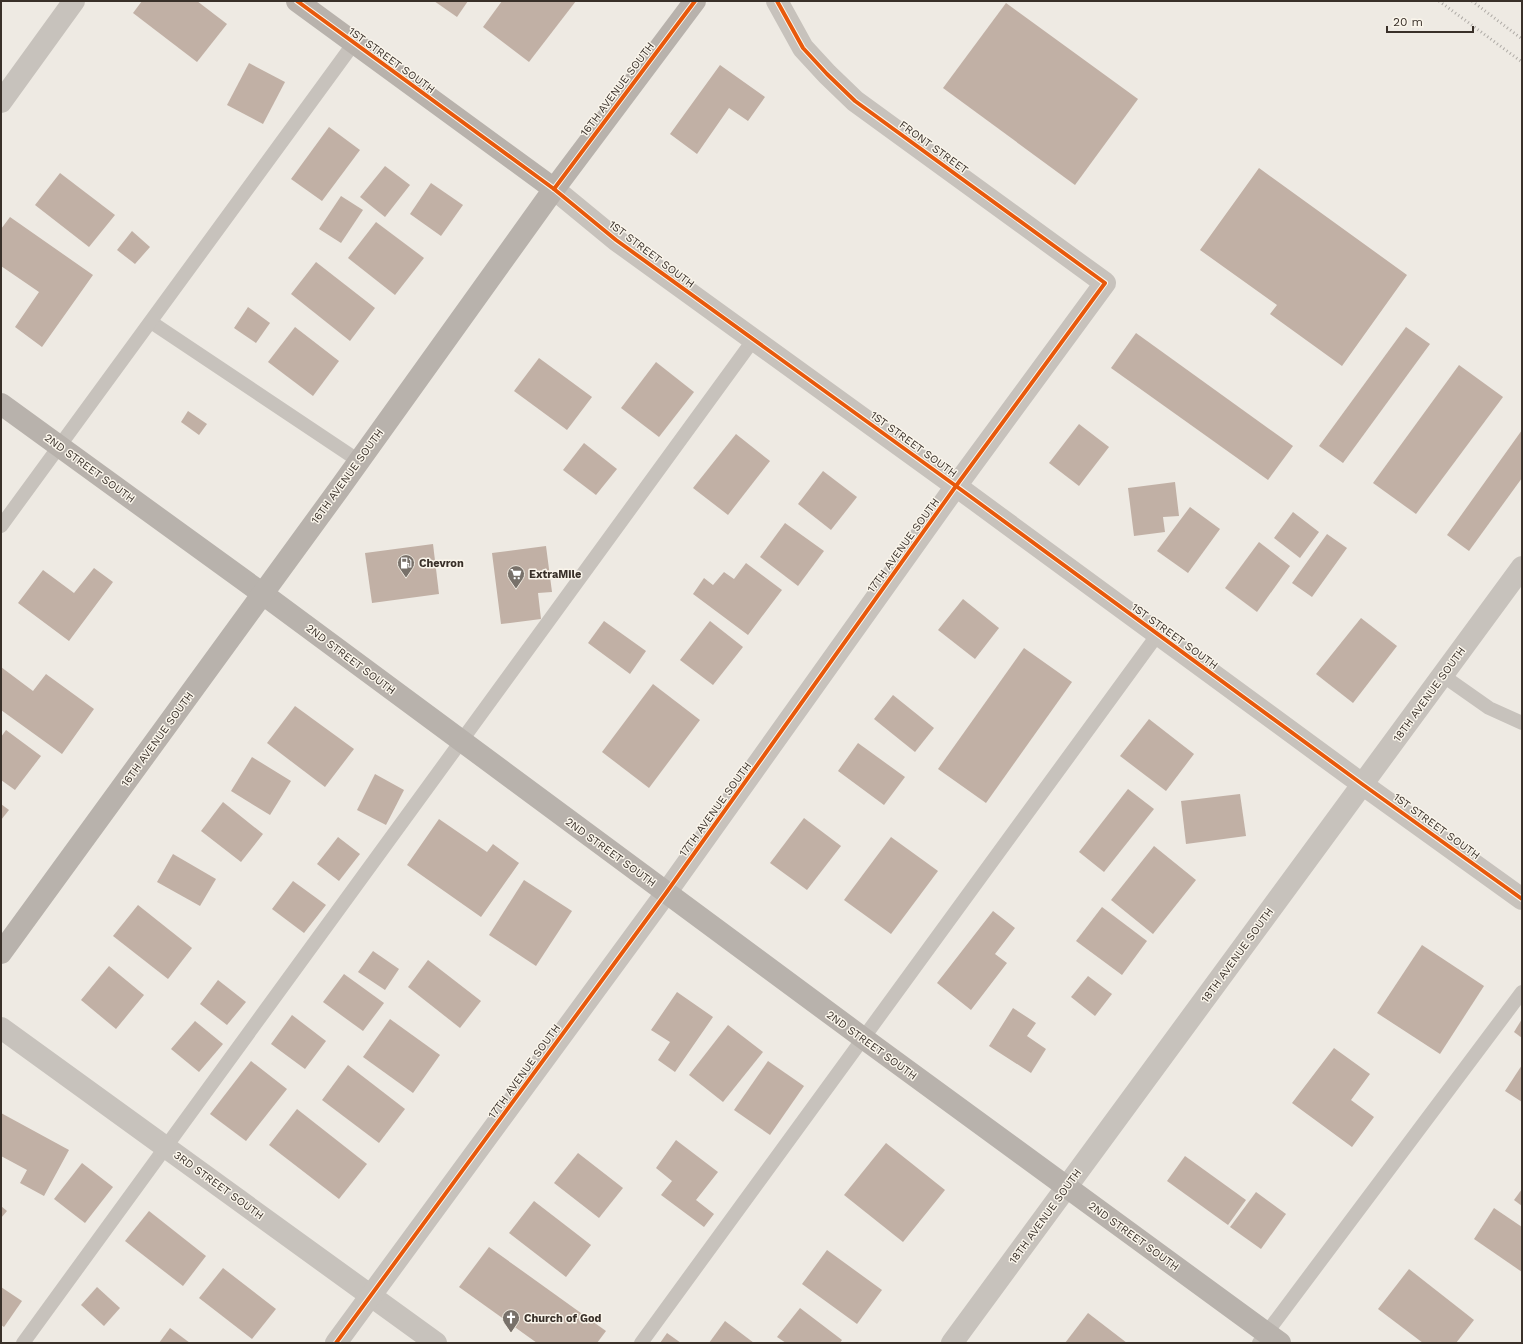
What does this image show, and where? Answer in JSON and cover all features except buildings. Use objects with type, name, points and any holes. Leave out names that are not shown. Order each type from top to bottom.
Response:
[{"type":"street","points":[[1,102],[74,1]]},
{"type":"street","name":"1ST STREET SOUTH","points":[[297,1],[554,189],[616,240],[1522,899]]},
{"type":"street","name":"16TH AVENUE SOUTH","points":[[1,953],[263,594],[554,189],[695,1]]},
{"type":"street","name":"FRONT STREET","points":[[777,1],[803,48],[855,101],[1105,283]]},
{"type":"street","name":"17TH AVENUE SOUTH","points":[[336,1343],[666,893],[956,486],[1105,283]]},
{"type":"street","name":"2ND STREET SOUTH","points":[[1,404],[263,594],[461,742],[1066,1187],[1269,1340]]},
{"type":"street","name":"18TH AVENUE SOUTH","points":[[952,1343],[1522,567]]},
{"type":"street","name":"3RD STREET SOUTH","points":[[1,1028],[166,1146],[436,1343]]},
{"type":"lane","points":[[1,526],[354,43]]},
{"type":"lane","points":[[151,322],[359,461]]},
{"type":"lane","points":[[23,1343],[754,339]]},
{"type":"lane","points":[[641,1343],[1158,634]]},
{"type":"lane","points":[[1442,675],[1489,708],[1522,723]]},
{"type":"lane","points":[[1269,1340],[1522,992]]},
{"type":"railway","points":[[1439,1],[1522,62]]},
{"type":"railway","points":[[1472,1],[1522,39]]},
{"type":"cycle path","points":[[297,1],[554,189],[616,240],[1522,899]]},
{"type":"cycle path","points":[[554,189],[695,1]]},
{"type":"cycle path","points":[[336,1343],[666,893],[956,486],[1105,283],[855,101],[803,48],[777,1]]},
{"type":"place","name":"Chevron","points":[[406,578]]},
{"type":"place","name":"ExtraMile","points":[[516,589]]},
{"type":"place","name":"Church of God","points":[[511,1333]]}]
